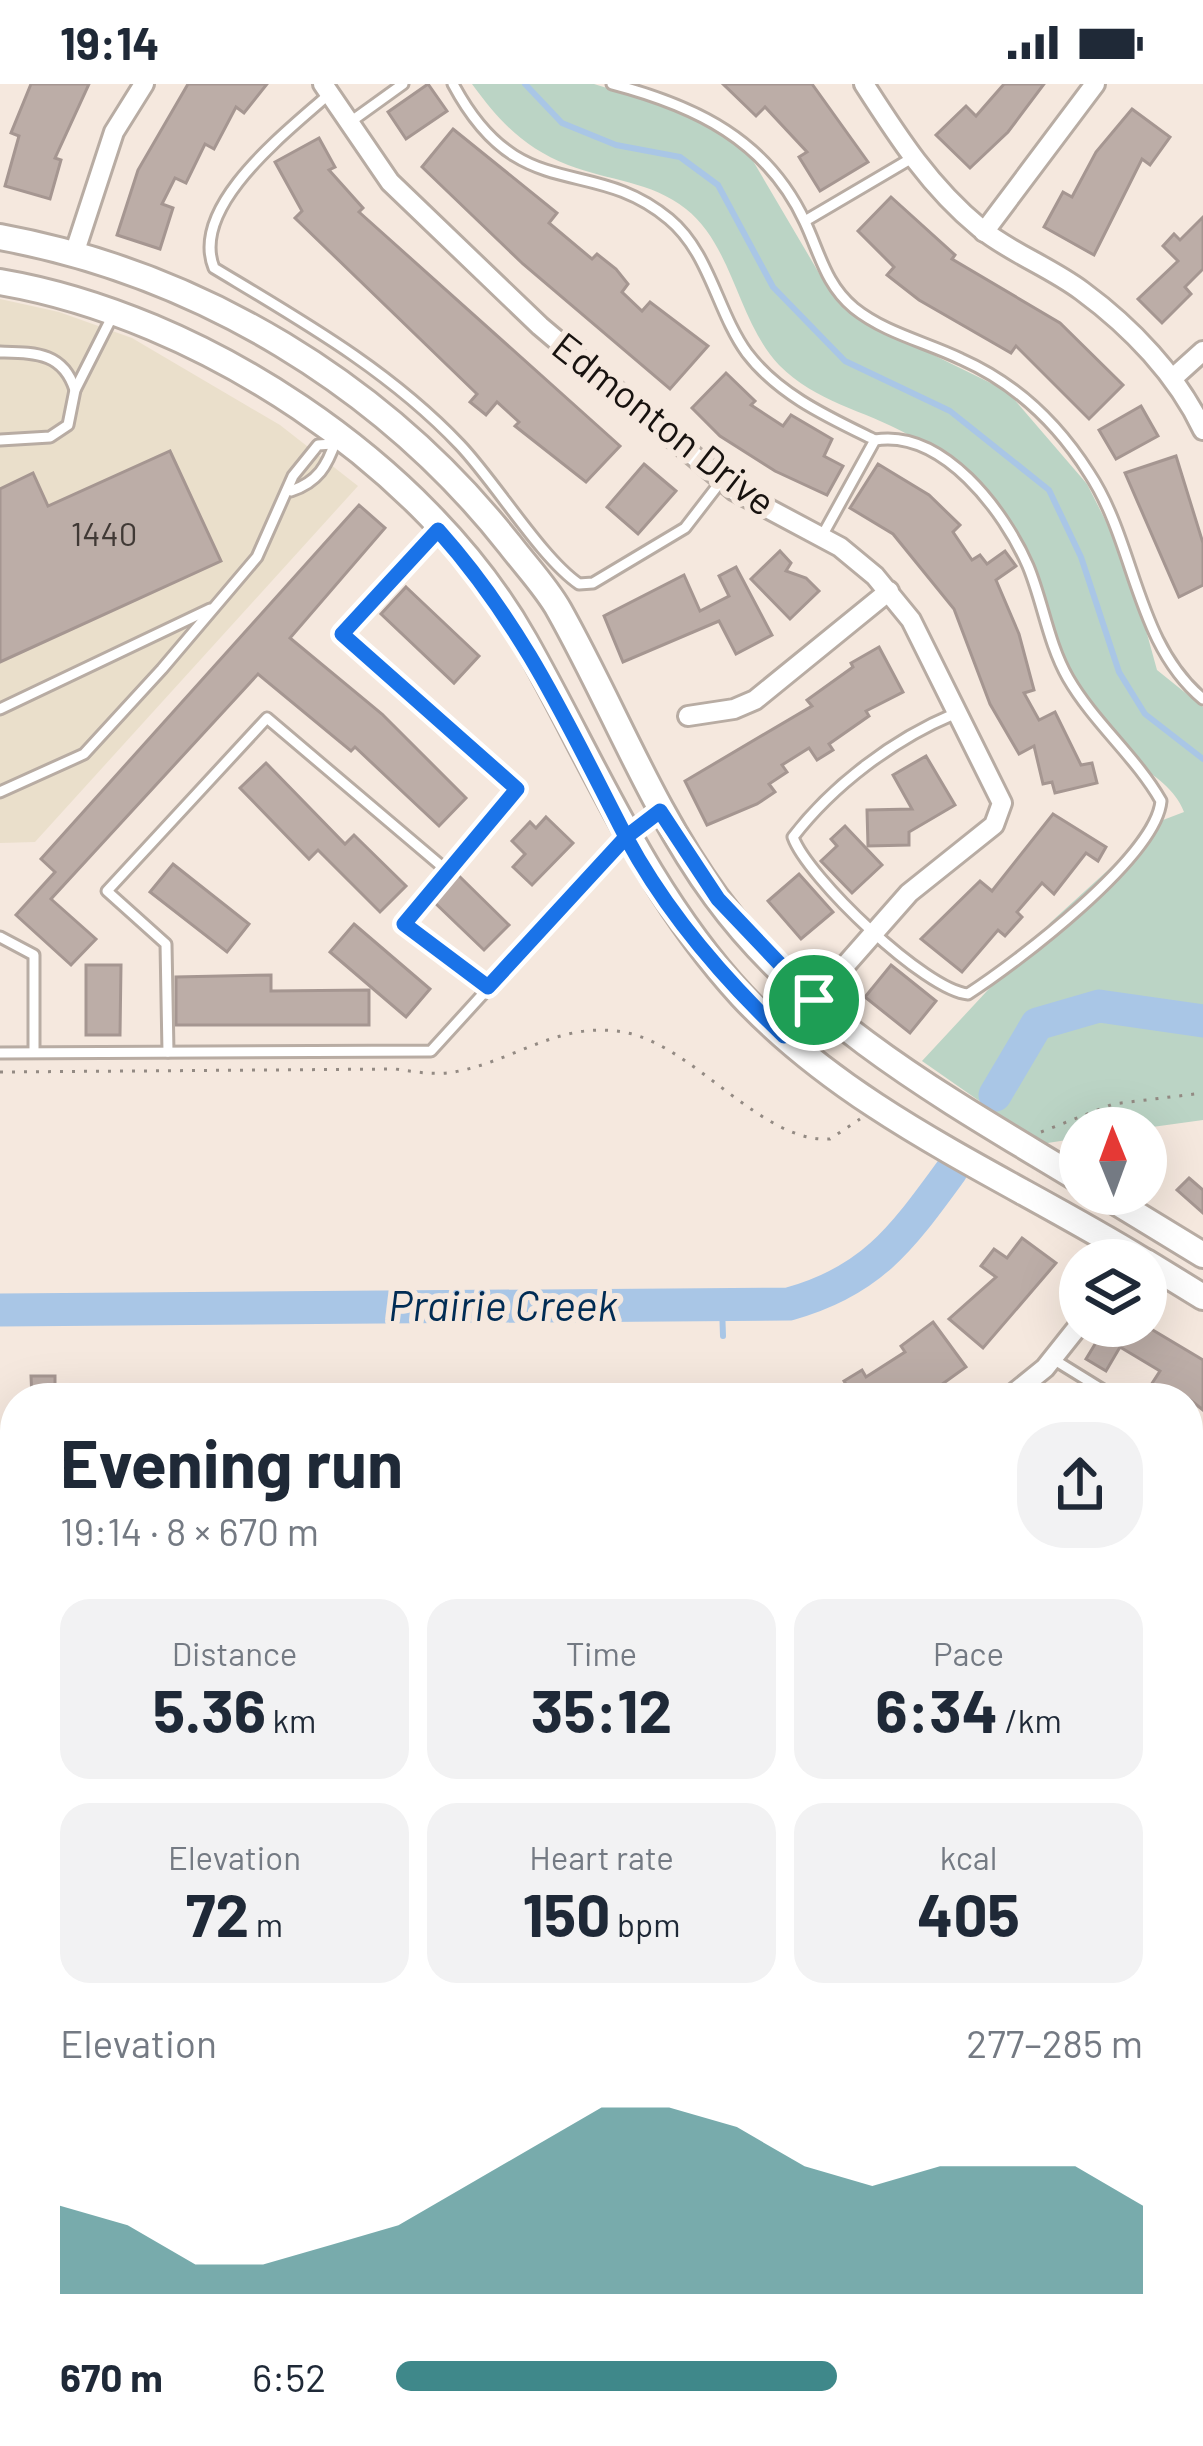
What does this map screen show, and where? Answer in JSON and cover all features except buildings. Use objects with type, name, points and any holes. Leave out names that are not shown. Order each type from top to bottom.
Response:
[{"type":"street","points":[[75,251],[114,131],[144,84]]},
{"type":"street","points":[[865,84],[912,158],[984,232],[1082,291],[1173,378],[1203,430]]},
{"type":"street","points":[[984,232],[1095,84]]},
{"type":"street","name":"Edmonton Drive","points":[[327,88],[390,182],[436,230],[722,480],[862,562],[889,591],[934,665],[954,714],[997,789],[1002,803],[994,825],[909,893],[784,1036]]},
{"type":"street","points":[[0,237],[75,251],[243,323],[362,398],[447,472],[556,606],[660,811],[718,899],[814,1000],[934,1091],[1059,1167]]},
{"type":"street","points":[[0,282],[113,314],[186,343],[266,386],[336,440],[438,530],[499,600],[626,837],[742,996],[784,1036],[871,1103],[1101,1239]]},
{"type":"street","points":[[1173,378],[1203,351]]},
{"type":"street","points":[[336,440],[362,398]]},
{"type":"street","points":[[688,716],[734,709],[755,700],[889,591]]},
{"type":"street","points":[[626,837],[660,811]]},
{"type":"street","points":[[1137,1215],[1203,1255]]},
{"type":"street","points":[[1139,1239],[1145,1220]]},
{"type":"street","points":[[1167,1277],[1203,1297]]},
{"type":"street","points":[[1025,1383],[1062,1347]]},
{"type":"lane","points":[[352,120],[403,84]]},
{"type":"lane","points":[[453,84],[484,132],[509,154],[538,170],[643,200],[672,221],[689,240],[748,353],[800,401],[874,440],[890,437],[945,460],[1000,515],[1027,564],[1064,671],[1089,714],[1147,780],[1162,806],[1154,826],[1070,919],[968,994],[951,992],[873,930],[802,857],[793,837],[810,815],[898,743],[954,714]]},
{"type":"lane","points":[[613,84],[703,113],[732,131],[754,149],[805,221],[826,276],[857,311],[965,360],[1049,420],[1107,505],[1152,631],[1173,668],[1203,699]]},
{"type":"lane","points":[[327,88],[232,188],[209,242],[214,268],[392,381],[457,442],[557,565],[580,584],[593,584],[685,528],[722,480]]},
{"type":"lane","points":[[805,221],[912,158]]},
{"type":"lane","points":[[75,390],[113,314]]},
{"type":"lane","points":[[0,352],[48,355],[70,374],[75,390],[73,415],[62,432],[0,440]]},
{"type":"lane","points":[[0,792],[84,754],[257,557],[291,491],[293,476],[318,445],[336,440],[332,458],[310,484],[291,491]]},
{"type":"lane","points":[[822,536],[874,440]]},
{"type":"lane","points":[[438,530],[342,634],[517,789],[445,869],[404,924],[488,987]]},
{"type":"lane","points":[[0,709],[215,607]]},
{"type":"lane","points":[[169,1052],[166,944],[107,891],[267,718],[445,869]]},
{"type":"lane","points":[[0,1053],[431,1051],[626,837]]},
{"type":"lane","points":[[0,937],[34,955],[34,1052]]},
{"type":"lane","points":[[1053,1359],[1092,1383]]},
{"type":"path","points":[[0,1072],[395,1069],[437,1075],[465,1070],[545,1038],[598,1030],[631,1034],[665,1049],[798,1136],[830,1139],[865,1114]]},
{"type":"path","points":[[1039,1133],[1113,1105],[1203,1093]]},
{"type":"shaded area","points":[[0,299],[59,312],[132,338],[280,425],[358,486],[35,842],[0,843]]},
{"type":"green space","points":[[472,84],[594,84],[675,109],[746,149],[826,285],[860,319],[1007,391],[1087,484],[1128,565],[1157,670],[1203,707],[1203,1120],[1167,1125],[1167,1107],[1059,1107],[1059,1141],[1041,1144],[922,1061],[1051,922],[1163,820],[1184,812],[1162,783],[1112,745],[1088,713],[1062,665],[1022,547],[991,495],[923,443],[824,397],[779,365],[754,328],[715,243],[686,209],[644,187],[568,165],[525,142]]},
{"type":"waterway","points":[[525,84],[562,123],[616,145],[680,157],[718,185],[773,287],[845,361],[950,411],[1049,490],[1081,557],[1119,672],[1145,714],[1203,759]]},
{"type":"waterway","name":"Prairie Creek","points":[[995,1095],[1037,1024],[1099,1006],[1203,1021]]},
{"type":"waterway","name":"Prairie Creek","points":[[0,1310],[789,1304],[842,1283],[883,1254],[951,1171]]},
{"type":"waterway","points":[[722,1307],[723,1336]]},
{"type":"route","points":[[814,1000],[718,899],[660,811],[626,837],[488,987],[404,924],[445,869],[517,789],[342,634],[438,530],[499,600],[524,640],[626,837],[636,856],[701,945],[742,996],[784,1036],[814,1000]]}]
